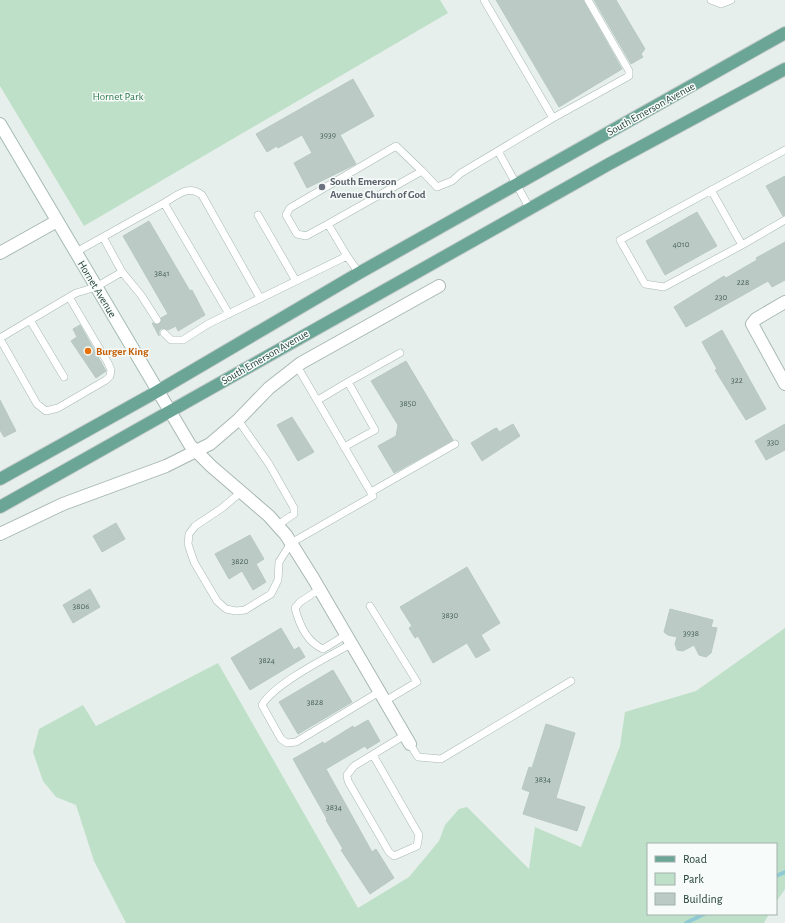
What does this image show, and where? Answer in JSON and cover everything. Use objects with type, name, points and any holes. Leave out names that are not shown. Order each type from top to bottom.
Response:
[{"type":"main road","name":"South Emerson Avenue","points":[[0,479],[158,391],[359,272],[785,34]]},
{"type":"main road","name":"South Emerson Avenue","points":[[0,507],[530,208],[785,69]]},
{"type":"street","name":"Hornet Avenue","points":[[0,124],[185,438],[241,492]]},
{"type":"street","points":[[0,253],[57,221]]},
{"type":"street","name":"South Emerson Avenue","points":[[0,534],[63,504],[166,466],[197,451],[216,440],[269,388],[296,366],[311,356],[439,286]]},
{"type":"street","points":[[785,302],[756,319],[752,324],[785,384]]},
{"type":"street","points":[[241,492],[278,525],[291,543],[349,639],[407,740]]},
{"type":"lane","points":[[484,0],[553,118]]},
{"type":"lane","points":[[422,171],[306,236],[298,234],[286,215],[290,208],[396,146],[422,171],[437,187],[452,181],[461,173],[553,118],[629,76],[629,71],[588,0]]},
{"type":"lane","points":[[711,0],[721,4],[731,0]]},
{"type":"lane","points":[[785,150],[620,240],[645,284],[664,287],[785,220]]},
{"type":"lane","points":[[498,151],[530,208]]},
{"type":"lane","points":[[76,252],[189,189],[196,190],[202,195],[260,298]]},
{"type":"lane","points":[[711,190],[742,245]]},
{"type":"lane","points":[[164,203],[229,314]]},
{"type":"lane","points":[[258,215],[296,281]]},
{"type":"lane","points":[[328,224],[347,256],[359,272]]},
{"type":"lane","points":[[103,237],[122,272],[141,296],[157,320]]},
{"type":"lane","points":[[164,333],[171,340],[183,340],[260,298],[347,256]]},
{"type":"lane","points":[[69,297],[108,363],[110,376],[106,380],[58,408],[46,411],[37,404],[0,338],[30,320],[69,297],[76,293],[96,287],[122,272]]},
{"type":"lane","points":[[30,320],[64,377]]},
{"type":"lane","points":[[318,400],[400,354]]},
{"type":"lane","points":[[241,492],[222,508],[195,526],[189,534],[188,544],[194,562],[217,601],[226,609],[236,612],[245,610],[271,594],[278,580],[279,562],[291,543],[373,496],[318,400],[296,366]]},
{"type":"lane","points":[[344,447],[375,430],[348,382]]},
{"type":"lane","points":[[238,420],[269,464],[294,508],[294,514],[278,525]]},
{"type":"lane","points":[[371,492],[455,444]]},
{"type":"lane","points":[[320,590],[300,602],[295,608],[298,619],[311,643],[323,649],[349,639]]},
{"type":"lane","points":[[349,639],[283,685],[266,699],[262,705],[281,739],[287,743],[296,742],[382,696],[417,682],[370,606]]},
{"type":"lane","points":[[373,755],[419,835],[417,846],[398,856],[394,856],[389,852],[348,781],[347,775],[354,766],[373,755],[407,740],[418,757],[441,759],[572,681]]},
{"type":"green space","name":"Hornet Park","points":[[0,0],[440,0],[448,13],[84,226],[0,86]]},
{"type":"green space","points":[[785,628],[785,889],[777,901],[777,843],[647,843],[647,915],[768,915],[764,923],[126,923],[94,861],[76,805],[56,797],[43,781],[33,752],[39,729],[83,705],[96,726],[218,663],[358,908],[409,877],[439,841],[445,825],[459,809],[467,807],[529,869],[535,827],[581,847],[620,746],[625,712],[696,691]]},
{"type":"building","points":[[496,0],[583,0],[622,69],[559,107]]},
{"type":"building","points":[[594,0],[616,0],[645,49],[641,54],[643,57],[631,64]]},
{"type":"building","points":[[353,79],[374,116],[340,135],[356,164],[307,188],[294,163],[312,153],[302,135],[278,148],[277,146],[267,152],[256,134]]},
{"type":"building","points":[[785,176],[785,215],[783,216],[766,186]]},
{"type":"building","points":[[697,212],[717,246],[665,275],[646,241]]},
{"type":"building","points":[[149,221],[190,291],[192,290],[205,315],[178,331],[176,326],[168,330],[162,328],[159,331],[159,336],[152,323],[159,324],[161,318],[168,314],[123,236]]},
{"type":"building","points":[[785,242],[785,280],[772,287],[768,281],[686,327],[674,307],[724,276],[726,278],[757,260],[756,258]]},
{"type":"building","name":"Burger King","points":[[80,325],[106,371],[96,378],[71,341],[77,337],[73,329]]},
{"type":"building","points":[[722,330],[766,409],[746,420],[715,370],[717,369],[702,342]]},
{"type":"building","points":[[406,361],[453,440],[394,473],[378,446],[396,436],[398,425],[371,381]]},
{"type":"building","points":[[0,400],[16,431],[4,437],[0,430]]},
{"type":"building","points":[[292,417],[314,452],[298,461],[277,425]]},
{"type":"building","points":[[513,424],[520,436],[482,461],[471,443],[494,429],[497,428],[499,432]]},
{"type":"building","points":[[785,424],[785,450],[766,460],[755,441]]},
{"type":"building","points":[[116,523],[125,539],[102,552],[93,536]]},
{"type":"building","points":[[250,535],[264,559],[256,564],[266,582],[253,590],[242,571],[229,579],[215,554]]},
{"type":"building","points":[[467,567],[500,623],[481,635],[490,650],[476,658],[467,643],[433,663],[418,636],[415,638],[409,628],[412,626],[400,607]]},
{"type":"building","points":[[90,589],[100,607],[73,623],[63,605]]},
{"type":"building","points":[[670,609],[713,620],[711,627],[717,628],[711,653],[706,657],[699,655],[694,645],[683,651],[677,650],[675,644],[677,637],[668,635],[664,632]]},
{"type":"building","points":[[281,628],[294,650],[299,647],[305,657],[250,690],[231,658]]},
{"type":"building","points":[[333,670],[352,702],[298,734],[279,702]]},
{"type":"building","points":[[368,720],[380,741],[367,749],[365,746],[326,769],[372,852],[376,849],[394,878],[370,894],[341,850],[343,849],[293,759],[323,742],[324,744],[353,726],[354,728]]},
{"type":"building","points":[[546,724],[575,733],[556,798],[585,807],[577,831],[523,814],[530,792],[522,789],[529,767],[532,768]]},
{"type":"waterway","points":[[777,876],[785,872]]},
{"type":"waterway","points":[[686,923],[702,915]]},
{"type":"place","name":"South Emerson Avenue Church of God","points":[[322,187]]},
{"type":"place","name":"Burger King","points":[[88,351]]}]
